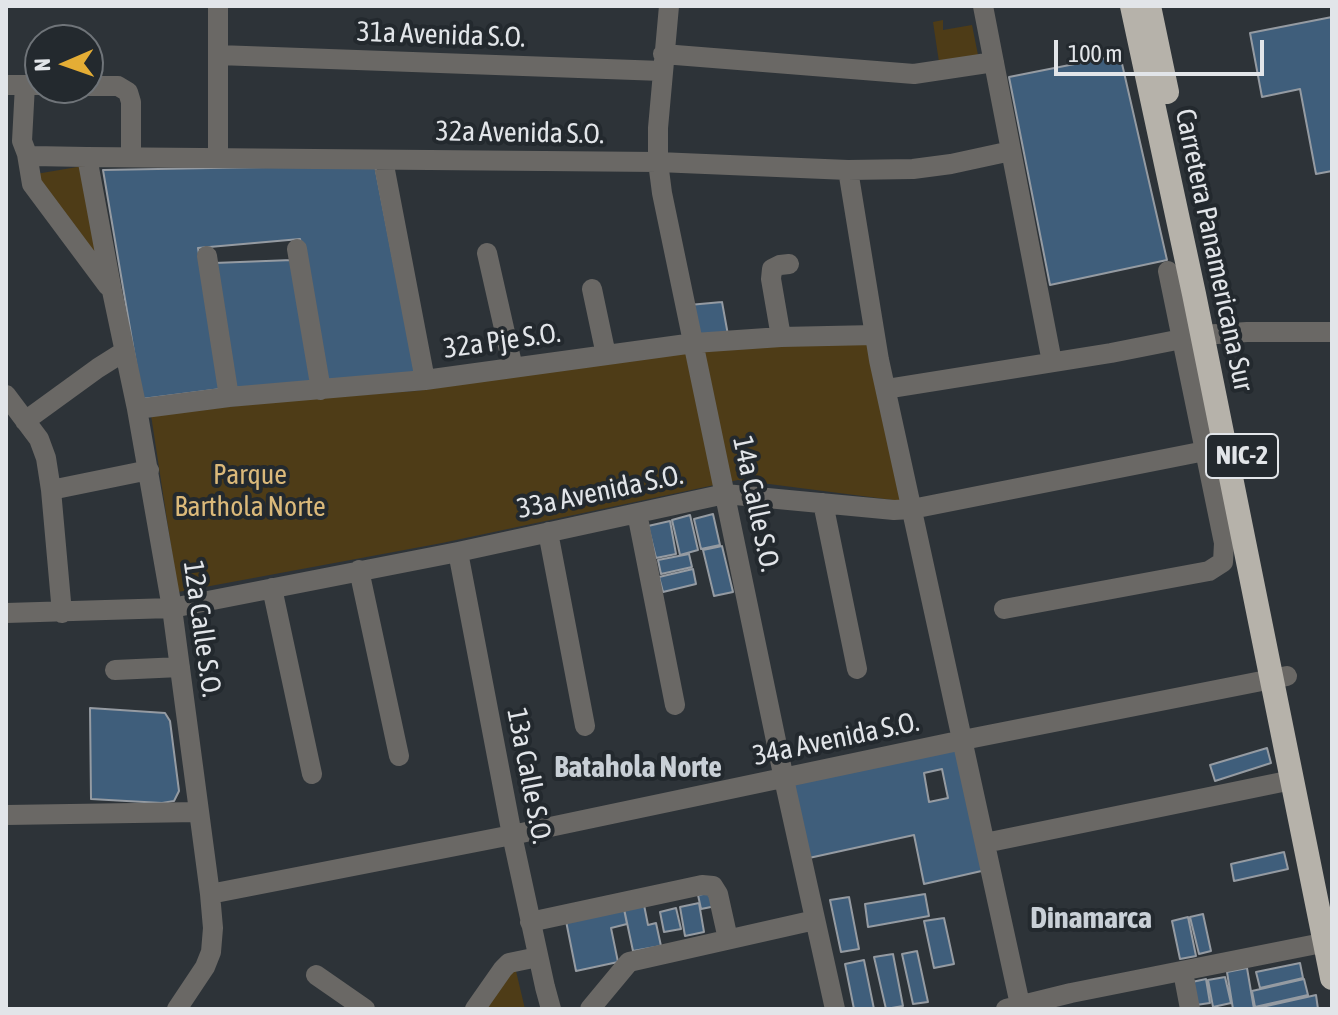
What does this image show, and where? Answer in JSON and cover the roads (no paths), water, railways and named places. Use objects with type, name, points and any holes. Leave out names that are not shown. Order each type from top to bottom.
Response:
[{"type":"highway","name":"Carretera Panamericana Sur","points":[[1132,6],[1201,336],[1332,906]]},
{"type":"highway","name":"Carretera Panamericana Sur","points":[[1149,6],[1201,336]]},
{"type":"highway","name":"Carretera Panamericana Sur","points":[[1279,678],[1292,780],[1328,942],[1332,978]]},
{"type":"street","points":[[218,6],[218,158]]},
{"type":"street","name":"14a Calle S.O.","points":[[669,6],[658,162],[662,193],[835,1009]]},
{"type":"street","points":[[983,6],[1052,362]]},
{"type":"street","name":"31a Avenida S.O.","points":[[218,55],[663,62],[914,74],[994,62]]},
{"type":"street","points":[[24,85],[22,141],[32,184],[112,291]]},
{"type":"street","points":[[104,86],[118,86],[128,92],[131,102],[131,157]]},
{"type":"street","name":"32a Avenida S.O.","points":[[27,154],[658,162],[848,170],[913,169],[1011,151]]},
{"type":"street","name":"12a Calle S.O.","points":[[87,157],[149,470],[172,608],[210,894],[213,928],[211,952],[205,967],[177,1009]]},
{"type":"street","points":[[383,160],[425,380]]},
{"type":"street","points":[[848,170],[875,335],[985,843],[1016,1008],[1072,1001],[1183,972],[1328,942]]},
{"type":"street","points":[[297,249],[321,390]]},
{"type":"street","points":[[487,253],[513,368]]},
{"type":"street","points":[[207,256],[229,397]]},
{"type":"street","points":[[781,337],[772,269],[789,264]]},
{"type":"street","points":[[1004,609],[1209,571],[1223,562],[1224,543],[1205,451],[1201,336],[1168,271]]},
{"type":"street","points":[[592,289],[606,355]]},
{"type":"street","points":[[886,389],[1201,336],[1247,332],[1332,332]]},
{"type":"street","name":"32a Pje S.O.","points":[[137,409],[229,397],[425,380],[694,343],[875,335]]},
{"type":"street","points":[[25,421],[125,351]]},
{"type":"street","points":[[6,395],[39,439],[46,458],[62,613]]},
{"type":"street","name":"33a Avenida S.O.","points":[[6,613],[172,608],[458,552],[725,494],[894,510],[912,509],[1205,451]]},
{"type":"street","points":[[51,490],[149,470]]},
{"type":"street","points":[[823,503],[857,669]]},
{"type":"street","points":[[637,513],[675,705]]},
{"type":"street","points":[[548,532],[585,726]]},
{"type":"street","name":"13a Calle S.O.","points":[[458,552],[512,835],[551,1009]]},
{"type":"street","points":[[359,570],[399,756]]},
{"type":"street","points":[[272,588],[312,774]]},
{"type":"street","points":[[115,670],[180,667]]},
{"type":"street","name":"34a Avenida S.O.","points":[[210,894],[1279,678]]},
{"type":"street","points":[[985,843],[1292,780]]},
{"type":"street","points":[[6,815],[198,812]]},
{"type":"street","points":[[530,922],[702,885],[713,886],[718,894],[728,939]]},
{"type":"street","points":[[590,1009],[629,962],[815,920]]},
{"type":"street","points":[[475,1009],[509,963],[538,957]]},
{"type":"street","points":[[1183,972],[1190,1009]]},
{"type":"street","points":[[316,975],[365,1009]]},
{"type":"district","name":"Batahola Norte","points":[[638,768]]},
{"type":"district","name":"Dinamarca","points":[[1091,919]]},
{"type":"park label","name":"Parque Barthola Norte","points":[[250,491]]}]
